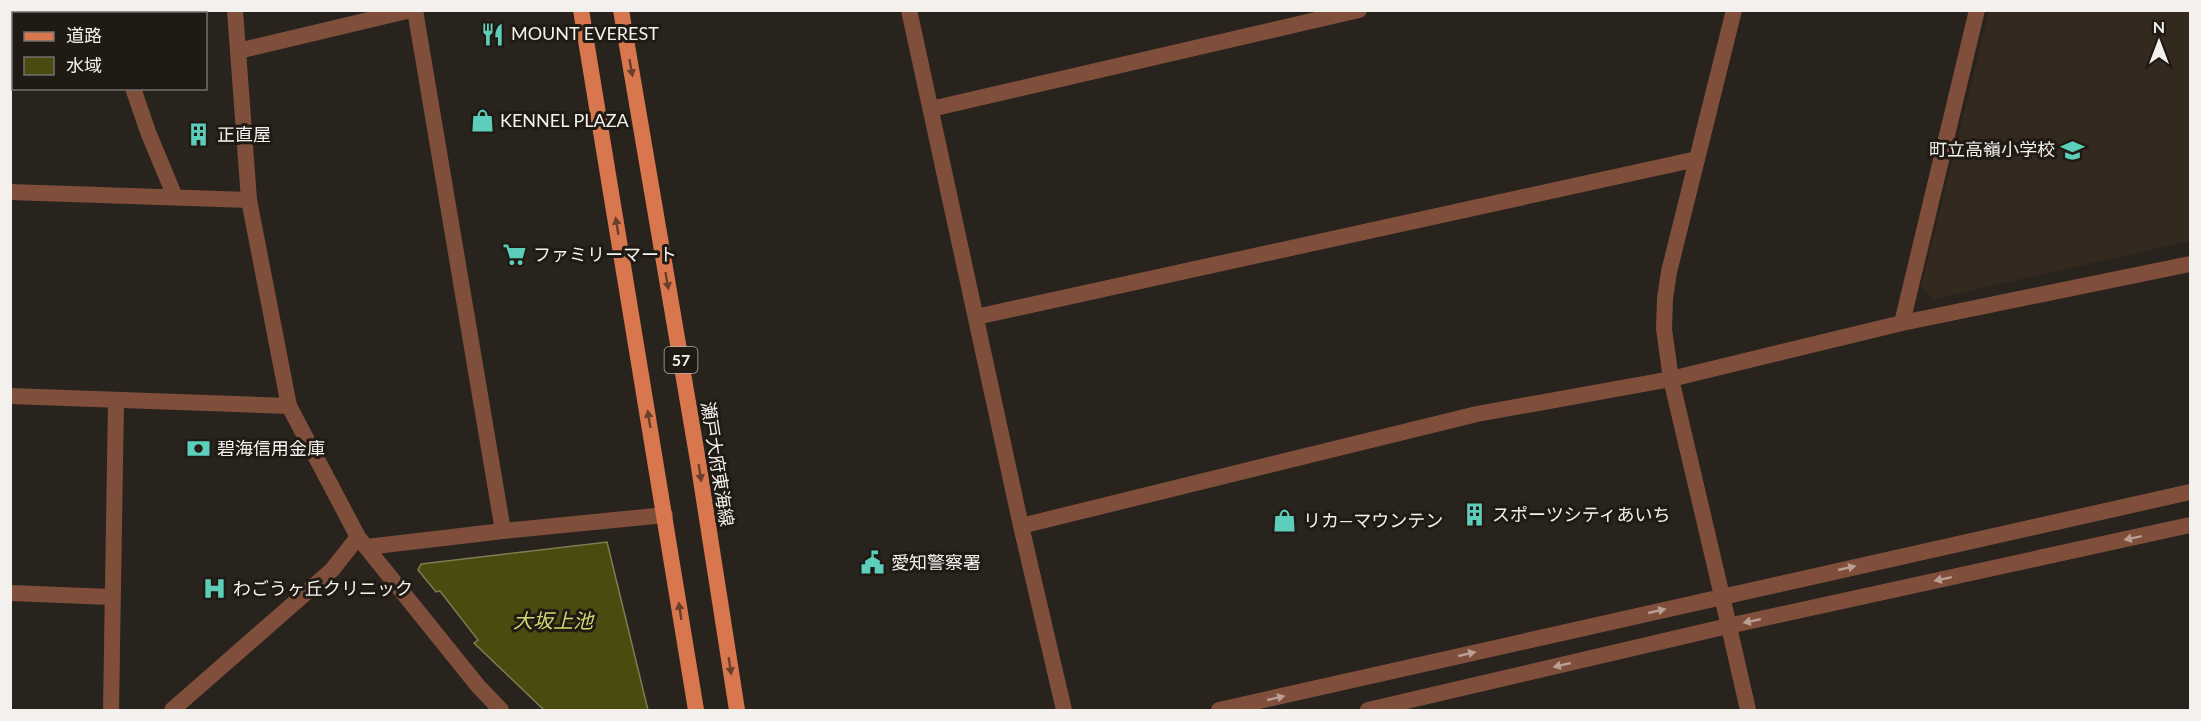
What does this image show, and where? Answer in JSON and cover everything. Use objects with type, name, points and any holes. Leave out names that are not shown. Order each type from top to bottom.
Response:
[{"type":"main road","name":"57","points":[[581,10],[696,711]]},
{"type":"main road","name":"瀬戸大府東海線","points":[[621,10],[698,461],[737,711]]},
{"type":"street","points":[[235,10],[249,200],[289,406],[362,542],[478,686],[501,711]]},
{"type":"street","points":[[238,51],[413,10],[503,531]]},
{"type":"street","points":[[909,10],[1021,526],[1064,711]]},
{"type":"street","points":[[931,109],[1359,10]]},
{"type":"street","points":[[1734,10],[1669,272],[1664,329],[1671,379],[1748,711]]},
{"type":"street","points":[[1902,323],[1977,10]]},
{"type":"street","points":[[134,90],[175,197]]},
{"type":"street","points":[[976,317],[1697,159]]},
{"type":"street","points":[[10,192],[249,200]]},
{"type":"street","points":[[1021,526],[1477,414],[1671,379],[1902,323],[2190,264]]},
{"type":"street","points":[[10,396],[289,406]]},
{"type":"street","points":[[111,711],[116,401]]},
{"type":"street","points":[[1219,711],[2190,492]]},
{"type":"street","points":[[172,711],[362,542],[665,515]]},
{"type":"street","points":[[1368,711],[1728,626],[2190,525]]},
{"type":"street","points":[[10,593],[112,597]]},
{"type":"shaded area","name":"町立高嶺小学校","points":[[1989,11],[2190,11],[2190,241],[1934,299],[1921,287]]},
{"type":"water","name":"大坂上池","points":[[607,542],[648,710],[544,710],[474,643],[478,640],[440,591],[436,592],[418,570],[421,564]]},
{"type":"place","name":"MOUNT EVEREST","points":[[493,34]]},
{"type":"place","name":"KENNEL PLAZA","points":[[482,121]]},
{"type":"place","name":"正直屋","points":[[199,135]]},
{"type":"place","name":"町立高嶺小学校","points":[[2073,150]]},
{"type":"place","name":"ファミリーマート","points":[[515,255]]},
{"type":"place","name":"碧海信用金庫","points":[[199,449]]},
{"type":"place","name":"スポーツシティあいち","points":[[1474,515]]},
{"type":"place","name":"リカ―マウンテン","points":[[1285,521]]},
{"type":"place","name":"愛知警察署","points":[[873,563]]},
{"type":"place","name":"わごうヶ丘クリニック","points":[[215,589]]}]
